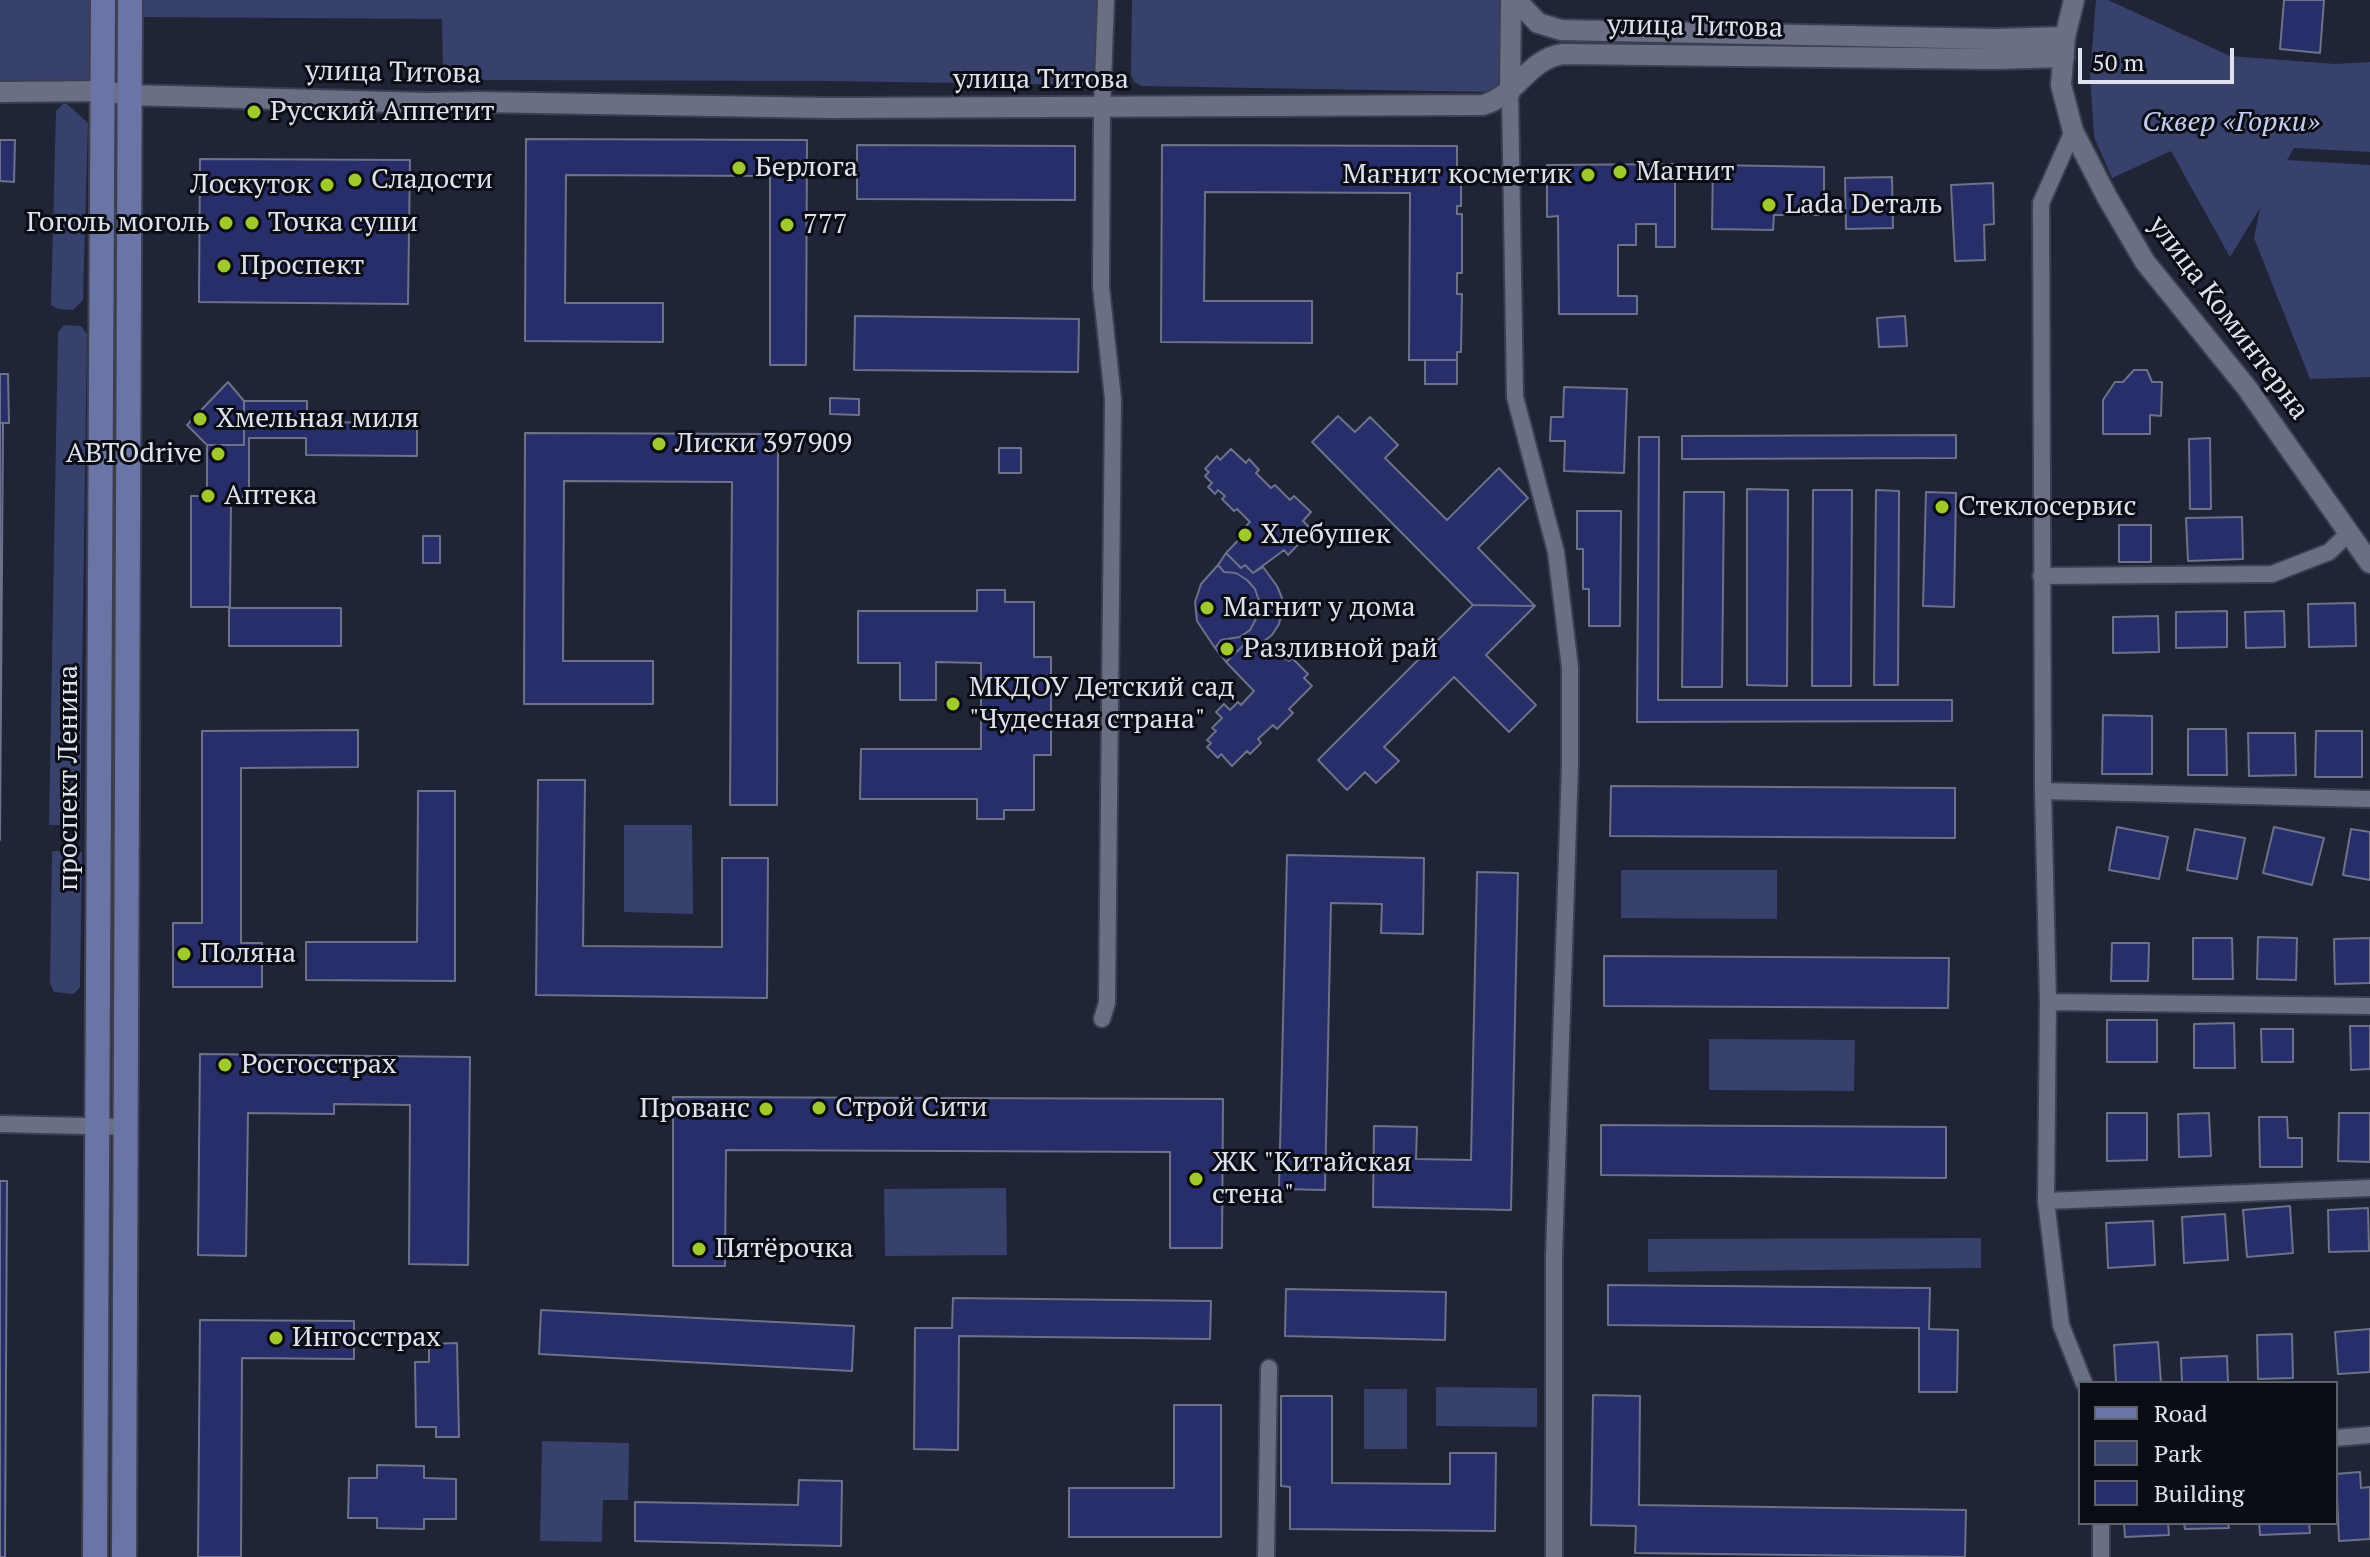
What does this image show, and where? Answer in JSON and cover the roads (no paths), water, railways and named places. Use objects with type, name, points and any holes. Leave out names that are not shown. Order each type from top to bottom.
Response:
[{"type":"main road","name":"проспект Ленина","points":[[95,1557],[103,0]]},
{"type":"main road","name":"проспект Ленина","points":[[124,1557],[130,0]]},
{"type":"street","points":[[1102,1019],[1107,1003],[1113,399],[1101,287],[1106,0]]},
{"type":"street","name":"улица Титова","points":[[1513,0],[1538,23],[1561,30],[1981,39],[2065,47]]},
{"type":"street","points":[[1513,0],[1509,133],[1515,397],[1556,552],[1570,668],[1570,764],[1554,1255],[1554,1557]]},
{"type":"street","name":"улица Коминтерна","points":[[2074,0],[2061,85],[2073,131],[2107,197],[2145,262],[2247,388],[2370,563]]},
{"type":"street","name":"улица Титова","points":[[0,92],[103,91],[130,95],[429,103],[830,108],[1483,105],[1498,101],[1510,92],[1548,56],[1563,54],[1996,59],[2065,47]]},
{"type":"street","points":[[1483,105],[1495,112],[1509,133]]},
{"type":"street","points":[[2073,131],[2041,203],[2041,576],[2048,1002],[2046,1201],[2061,1325],[2083,1381]]},
{"type":"street","points":[[2041,576],[2272,574],[2329,552],[2350,532]]},
{"type":"street","points":[[2043,791],[2370,799]]},
{"type":"street","points":[[2048,1002],[2370,1006]]},
{"type":"street","points":[[0,1124],[126,1127]]},
{"type":"street","points":[[2046,1201],[2370,1188]]},
{"type":"street","points":[[1266,1557],[1269,1368]]},
{"type":"street","points":[[2338,1438],[2370,1435]]},
{"type":"street","points":[[2101,1525],[2101,1557]]},
{"type":"place","name":"Русский Аппетит","points":[[254,112]]},
{"type":"place","name":"Берлога","points":[[739,168]]},
{"type":"place","name":"Магнит","points":[[1620,172]]},
{"type":"place","name":"Магнит косметик","points":[[1588,175]]},
{"type":"place","name":"Сладости","points":[[355,180]]},
{"type":"place","name":"Лоскуток","points":[[327,185]]},
{"type":"place","name":"Lada Dеталь","points":[[1769,205]]},
{"type":"place","name":"Гоголь моголь","points":[[226,223]]},
{"type":"place","name":"Точка суши","points":[[252,223]]},
{"type":"place","name":"777","points":[[787,225]]},
{"type":"place","name":"Проспект","points":[[224,266]]},
{"type":"place","name":"Хмельная миля","points":[[200,419]]},
{"type":"place","name":"Лиски 397909","points":[[659,444]]},
{"type":"place","name":"АВТОdrive","points":[[218,454]]},
{"type":"place","name":"Аптека","points":[[208,496]]},
{"type":"place","name":"Стеклосервис","points":[[1942,507]]},
{"type":"place","name":"Хлебушек","points":[[1245,535]]},
{"type":"place","name":"Магнит у дома","points":[[1207,608]]},
{"type":"place","name":"Разливной рай","points":[[1227,649]]},
{"type":"place","name":"МКДОУ Детский сад \"Чудесная страна\"","points":[[953,704]]},
{"type":"place","name":"Поляна","points":[[184,954]]},
{"type":"place","name":"Росгосстрах","points":[[225,1065]]},
{"type":"place","name":"Строй Сити","points":[[819,1108]]},
{"type":"place","name":"Прованс","points":[[766,1109]]},
{"type":"place","name":"ЖК \"Китайская стена\"","points":[[1196,1179]]},
{"type":"place","name":"Пятёрочка","points":[[699,1249]]},
{"type":"place","name":"Ингосстрах","points":[[276,1338]]},
{"type":"park label","name":"Сквер «Горки»","points":[[2231,123]]}]
